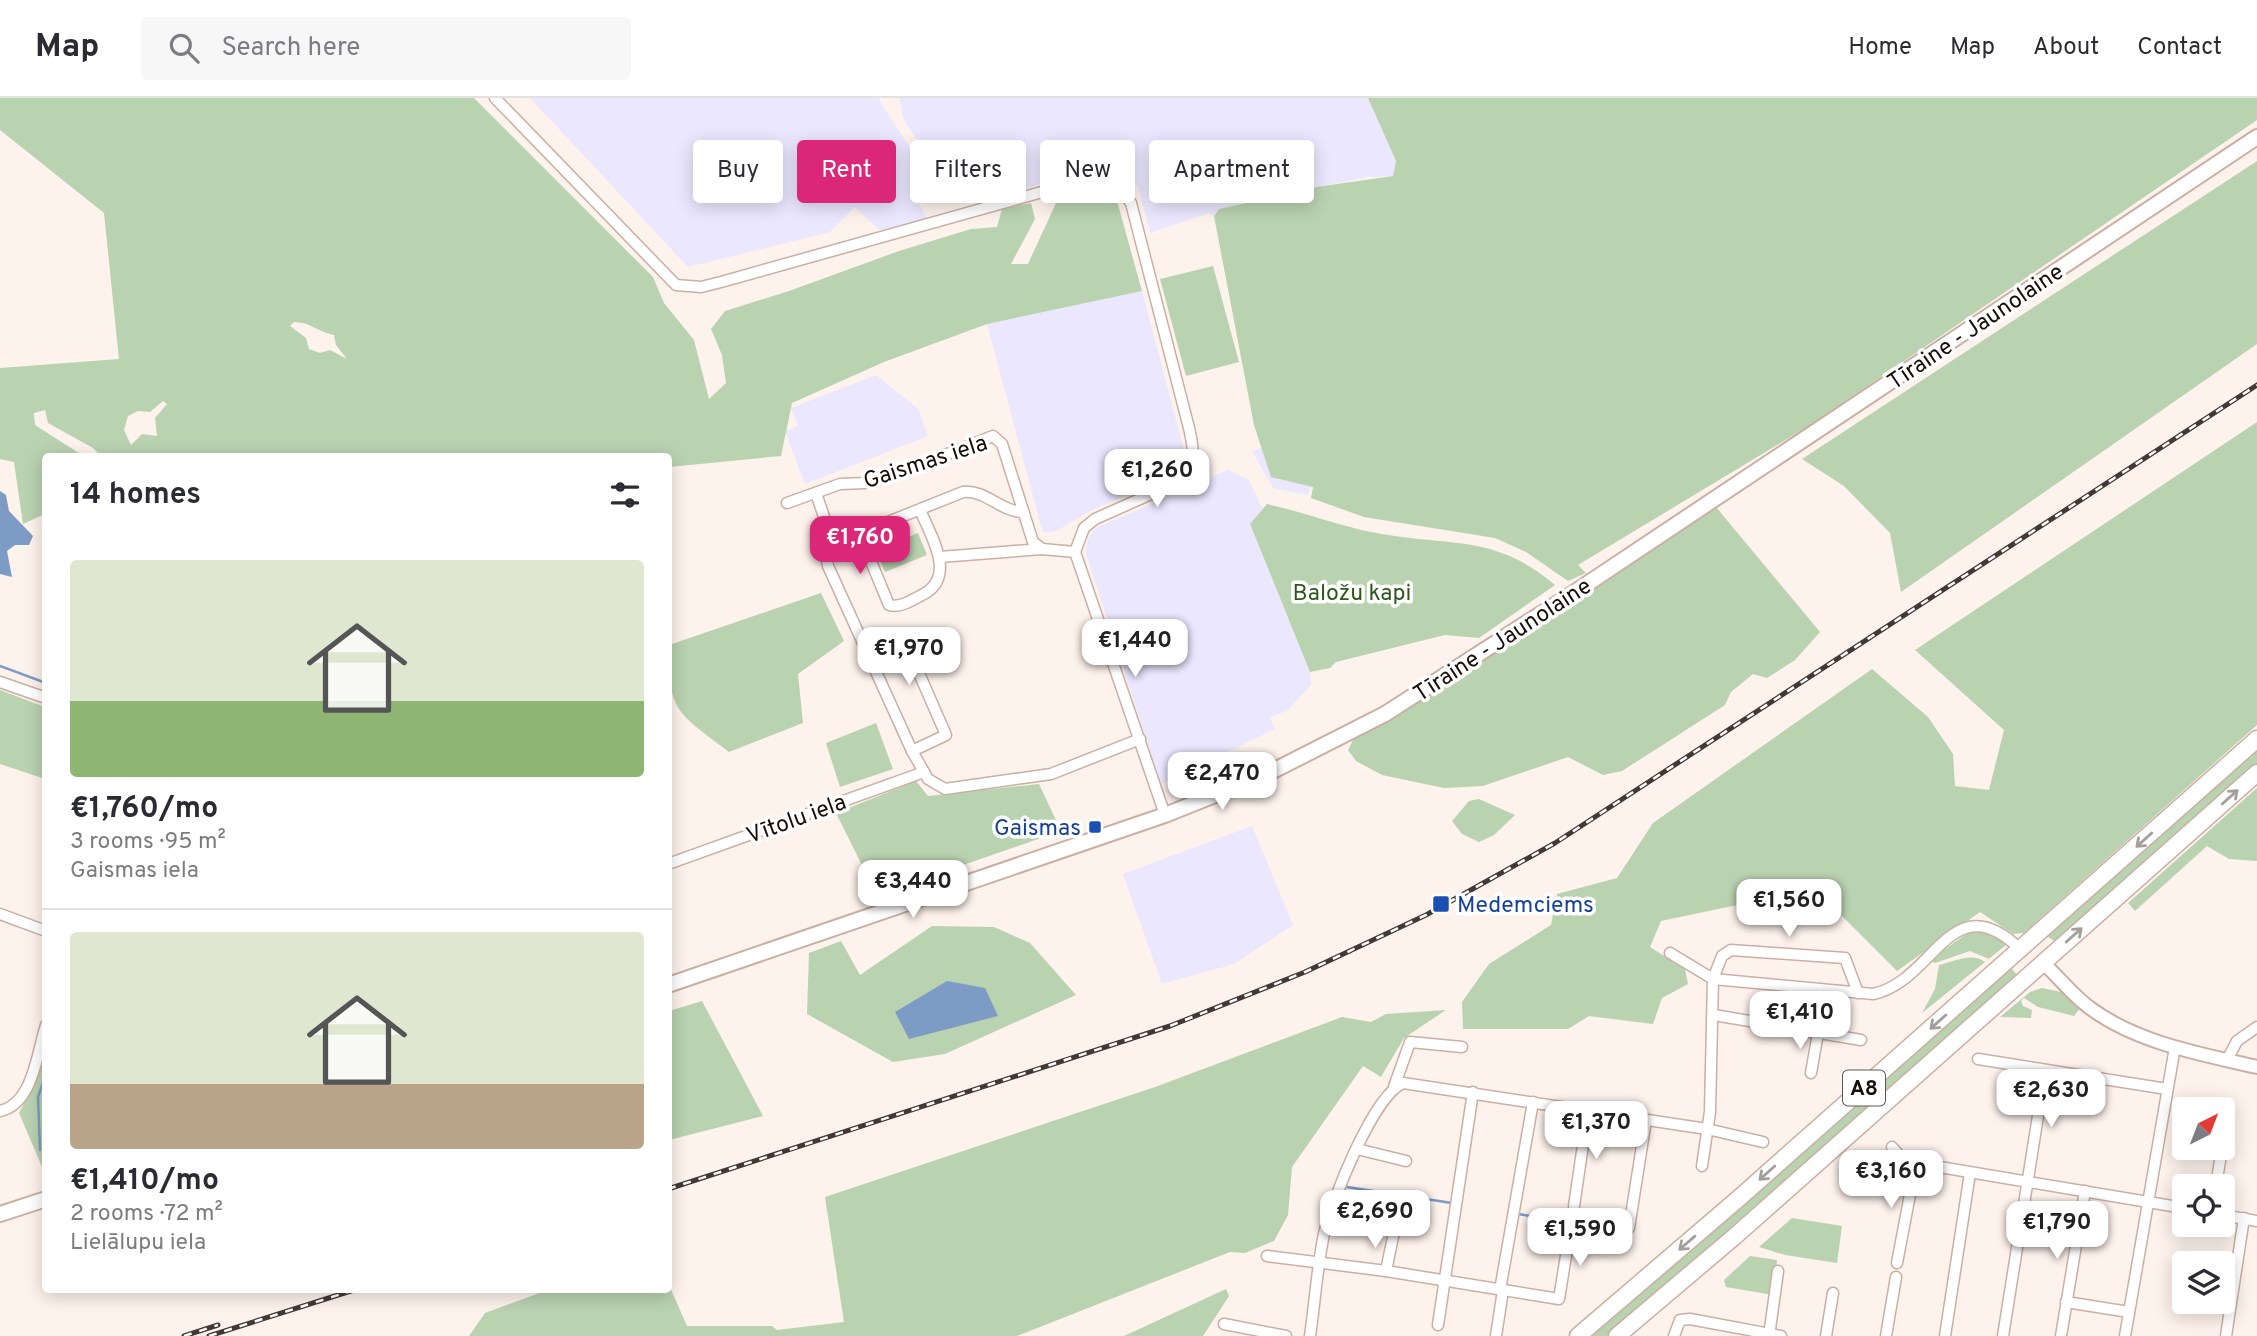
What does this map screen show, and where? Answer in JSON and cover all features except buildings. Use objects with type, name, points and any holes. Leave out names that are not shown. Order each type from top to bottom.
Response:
[{"type":"highway","name":"A8","points":[[1578,1336],[1738,1199],[2257,739]]},
{"type":"highway","name":"A8","points":[[1617,1336],[1734,1237],[2257,773]]},
{"type":"main road","name":"Tīraine - Jaunolaine","points":[[672,984],[1165,815],[1276,769],[1409,700],[2257,137]]},
{"type":"main road","points":[[0,1214],[42,1200]]},
{"type":"street","points":[[495,98],[676,285],[701,287],[721,282],[1092,177],[1115,185],[1131,203],[1193,450],[1192,465],[1185,477],[1171,486],[1095,519],[1084,528],[1076,552],[1165,815]]},
{"type":"street","name":"Gaismas iela","points":[[816,493],[840,484],[865,484],[897,474],[993,436],[1002,444],[1021,512],[1033,542],[1042,549]]},
{"type":"street","points":[[1021,512],[1002,507],[974,491],[963,492],[833,544],[826,555],[828,566],[912,751],[933,784],[944,789],[1056,772],[1140,739]]},
{"type":"street","points":[[787,503],[816,493],[833,544]]},
{"type":"street","points":[[860,534],[889,606],[893,607],[930,592],[936,585],[940,557],[920,510]]},
{"type":"street","points":[[940,557],[1042,549],[1076,552]]},
{"type":"street","points":[[872,663],[898,656],[909,658],[915,664],[946,735],[912,751]]},
{"type":"street","points":[[0,682],[42,697]]},
{"type":"street","name":"Vītolu iela","points":[[672,863],[924,772]]},
{"type":"street","points":[[0,914],[42,930]]},
{"type":"street","points":[[1670,953],[1713,979],[1858,993],[1886,991],[1970,925],[1983,924],[1996,929],[2020,949]]},
{"type":"street","points":[[1702,1166],[1714,1015],[1713,979],[1722,956],[1731,950],[1845,958],[1858,993]]},
{"type":"street","points":[[2043,963],[2091,1009],[2131,1032],[2175,1047],[2257,1067]]},
{"type":"street","points":[[1714,1015],[1861,1040]]},
{"type":"street","points":[[2227,1060],[2237,1041],[2257,1027]]},
{"type":"street","points":[[1811,1073],[1818,1033]]},
{"type":"street","points":[[0,1111],[9,1109],[24,1096],[42,1038]]},
{"type":"street","points":[[1310,1336],[1331,1208],[1375,1113],[1394,1087],[1410,1042],[1462,1047]]},
{"type":"street","points":[[2125,1336],[2175,1047]]},
{"type":"street","points":[[1978,1059],[2045,1072],[2166,1089]]},
{"type":"street","points":[[2003,1336],[2045,1072]]},
{"type":"street","points":[[1394,1087],[1403,1083],[1473,1092],[1707,1129],[1763,1142]]},
{"type":"street","points":[[1438,1325],[1473,1092]]},
{"type":"street","points":[[1496,1336],[1532,1102]]},
{"type":"street","points":[[1574,1206],[1588,1111]]},
{"type":"street","points":[[1629,1228],[1646,1120]]},
{"type":"street","points":[[1892,1147],[1902,1158],[1916,1163],[2172,1206]]},
{"type":"street","points":[[1357,1149],[1406,1161]]},
{"type":"street","points":[[1897,1263],[1916,1163]]},
{"type":"street","points":[[1945,1336],[1970,1172]]},
{"type":"street","points":[[2061,1336],[2085,1191]]},
{"type":"street","points":[[1386,1271],[1401,1198]]},
{"type":"street","points":[[2235,1217],[2257,1221]]},
{"type":"street","points":[[2225,1336],[2244,1219]]},
{"type":"street","points":[[1267,1256],[1386,1271],[1559,1299],[1570,1231]]},
{"type":"street","points":[[1769,1335],[1778,1271]]},
{"type":"street","points":[[1886,1336],[1896,1277]]},
{"type":"street","points":[[1826,1336],[1833,1293]]},
{"type":"street","points":[[2066,1302],[2129,1312]]},
{"type":"street","points":[[1674,1336],[1681,1320],[1782,1336]]},
{"type":"street","points":[[1224,1324],[1286,1336]]},
{"type":"shaded area","points":[[530,98],[878,98],[910,148],[910,203],[921,203],[928,220],[895,230],[878,229],[855,207],[830,232],[688,267]]},
{"type":"shaded area","points":[[899,98],[1368,98],[1396,161],[1393,176],[1369,177],[1314,187],[1314,140],[1149,140],[1149,203],[1242,203],[1219,209],[1214,216],[1209,213],[1150,233],[1135,184],[1135,140],[1040,140],[1040,184],[1026,188],[1026,140],[917,140],[903,118]]},
{"type":"shaded area","points":[[1142,291],[1186,458],[1182,471],[1092,510],[1056,531],[1043,533],[987,324]]},
{"type":"shaded area","points":[[876,375],[918,409],[928,436],[805,484],[785,431],[798,426],[791,408]]},
{"type":"shaded area","points":[[1270,446],[1313,481],[1308,495],[1273,488],[1252,451]]},
{"type":"shaded area","points":[[1228,470],[1249,480],[1263,510],[1250,525],[1310,672],[1311,685],[1288,710],[1270,718],[1275,729],[1161,784],[1086,554],[1087,541],[1094,529]]},
{"type":"shaded area","points":[[1252,826],[1293,925],[1234,964],[1162,984],[1123,874]]},
{"type":"green space","points":[[0,98],[474,98],[653,277],[664,303],[694,340],[709,399],[726,383],[722,355],[711,329],[725,311],[899,251],[971,229],[997,227],[1002,209],[1031,203],[1035,219],[1011,264],[1028,264],[1056,203],[1118,203],[1142,291],[987,324],[884,362],[792,403],[781,456],[672,467],[672,453],[98,453],[48,423],[45,410],[34,413],[35,425],[79,453],[42,453],[42,515],[23,524],[14,462],[0,459],[0,368],[119,359],[104,213],[0,130]],"holes":[[[294,322],[334,335],[336,345],[347,359],[330,350],[320,353],[309,349],[306,338],[290,326]],[[163,401],[167,404],[155,418],[157,436],[142,434],[131,445],[124,430],[128,416],[138,411],[150,412]]]},
{"type":"green space","points":[[1368,98],[2257,98],[2257,120],[1812,424],[1578,565],[1586,573],[1568,581],[1526,552],[1495,538],[1364,517],[1311,498],[1313,487],[1271,477],[1254,425],[1214,216],[1219,209],[1245,203],[1314,203],[1314,187],[1393,176],[1396,161]]},
{"type":"green space","points":[[2257,161],[2257,344],[1901,592],[1890,533],[1844,486],[1802,459]]},
{"type":"green space","points":[[1213,266],[1239,362],[1186,376],[1160,279]]},
{"type":"green space","points":[[2257,422],[2257,725],[2024,933],[2013,934],[1980,912],[1897,971],[1828,902],[1799,892],[1661,921],[1650,947],[1685,969],[1688,984],[1662,998],[1653,1024],[1589,1016],[1568,1029],[1463,1029],[1462,1002],[1489,964],[1551,925],[1557,894],[1617,878],[1653,823],[1872,669],[1928,717],[1953,754],[1955,786],[1989,790],[2004,730],[1915,650]]},
{"type":"green space","name":"Baložu kapi","points":[[1267,504],[1373,532],[1495,551],[1534,569],[1555,585],[1479,638],[1445,635],[1336,662],[1330,668],[1310,672],[1250,524]]},
{"type":"green space","points":[[1716,507],[1820,632],[1795,660],[1767,678],[1753,674],[1731,692],[1725,705],[1622,771],[1603,775],[1568,757],[1483,786],[1444,788],[1382,775],[1356,761],[1348,750],[1354,738],[1438,690]]},
{"type":"green space","points":[[918,533],[927,555],[885,572],[876,550]]},
{"type":"green space","points":[[821,593],[844,641],[798,674],[803,723],[729,752],[679,709],[672,689],[672,644]]},
{"type":"green space","points":[[0,690],[42,706],[42,778],[0,764]]},
{"type":"green space","points":[[876,723],[893,769],[840,787],[826,743]]},
{"type":"green space","points":[[2257,749],[2257,764],[2057,942],[2049,938],[2048,935]]},
{"type":"green space","points":[[916,781],[928,796],[1039,784],[1061,831],[877,895],[836,813]]},
{"type":"green space","points":[[2257,788],[2257,861],[2229,859],[2207,846],[2135,911],[2128,903]]},
{"type":"green space","points":[[1479,799],[1515,815],[1494,835],[1479,842],[1462,834],[1452,821],[1469,801]]},
{"type":"green space","points":[[932,926],[994,927],[1030,943],[1076,995],[945,1054],[893,1062],[807,1014],[809,953],[841,941],[860,975]]},
{"type":"green space","points":[[1972,930],[1987,930],[2006,945],[1989,959],[1970,951],[1935,963],[1930,960]]},
{"type":"green space","points":[[1969,958],[1985,962],[1922,1013],[1935,989],[1939,965]]},
{"type":"green space","points":[[2011,968],[2018,976],[1607,1336],[1590,1336]]},
{"type":"green space","points":[[2042,988],[2061,992],[2081,1007],[2074,1016],[2038,1007],[2024,998],[2021,1001],[2023,1006],[2032,1010],[2031,1018],[2000,1017],[2030,992]]},
{"type":"green space","points":[[702,1001],[763,1116],[672,1139],[672,1010]]},
{"type":"green space","points":[[1446,1010],[1404,1038],[1381,1077],[1363,1066],[1292,1167],[1288,1215],[1274,1241],[1245,1253],[1230,1252],[1017,1336],[469,1336],[485,1313],[540,1293],[672,1292],[687,1326],[772,1326],[777,1330],[844,1322],[825,1197],[1155,1087],[1342,1017],[1371,1022],[1386,1014]]},
{"type":"green space","points":[[42,1056],[42,1167],[19,1113],[32,1088]]},
{"type":"green space","points":[[1792,1218],[1842,1226],[1837,1263],[1785,1255],[1759,1247]]},
{"type":"green space","points":[[1750,1256],[1777,1260],[1773,1295],[1726,1287],[1724,1280]]},
{"type":"green space","points":[[1226,1289],[1229,1296],[1203,1336],[1124,1336]]},
{"type":"water","points":[[0,491],[6,495],[9,511],[33,536],[29,545],[15,545],[7,551],[12,577],[0,574]]},
{"type":"water","points":[[947,981],[985,988],[998,1016],[909,1039],[895,1012]]},
{"type":"waterway","points":[[0,666],[42,682]]},
{"type":"waterway","points":[[40,1150],[38,1097],[42,1086]]},
{"type":"waterway","points":[[1347,1187],[1452,1203]]},
{"type":"waterway","points":[[1518,1214],[1618,1230]]},
{"type":"railway","points":[[672,1188],[1170,1026],[1305,972],[1426,915],[1555,843],[2257,385]]},
{"type":"railway","points":[[209,1336],[345,1293]]},
{"type":"railway","points":[[184,1336],[218,1325]]},
{"type":"place","name":"Gaismas","points":[[1095,827]]},
{"type":"place","name":"Medemciems","points":[[1441,904]]}]
